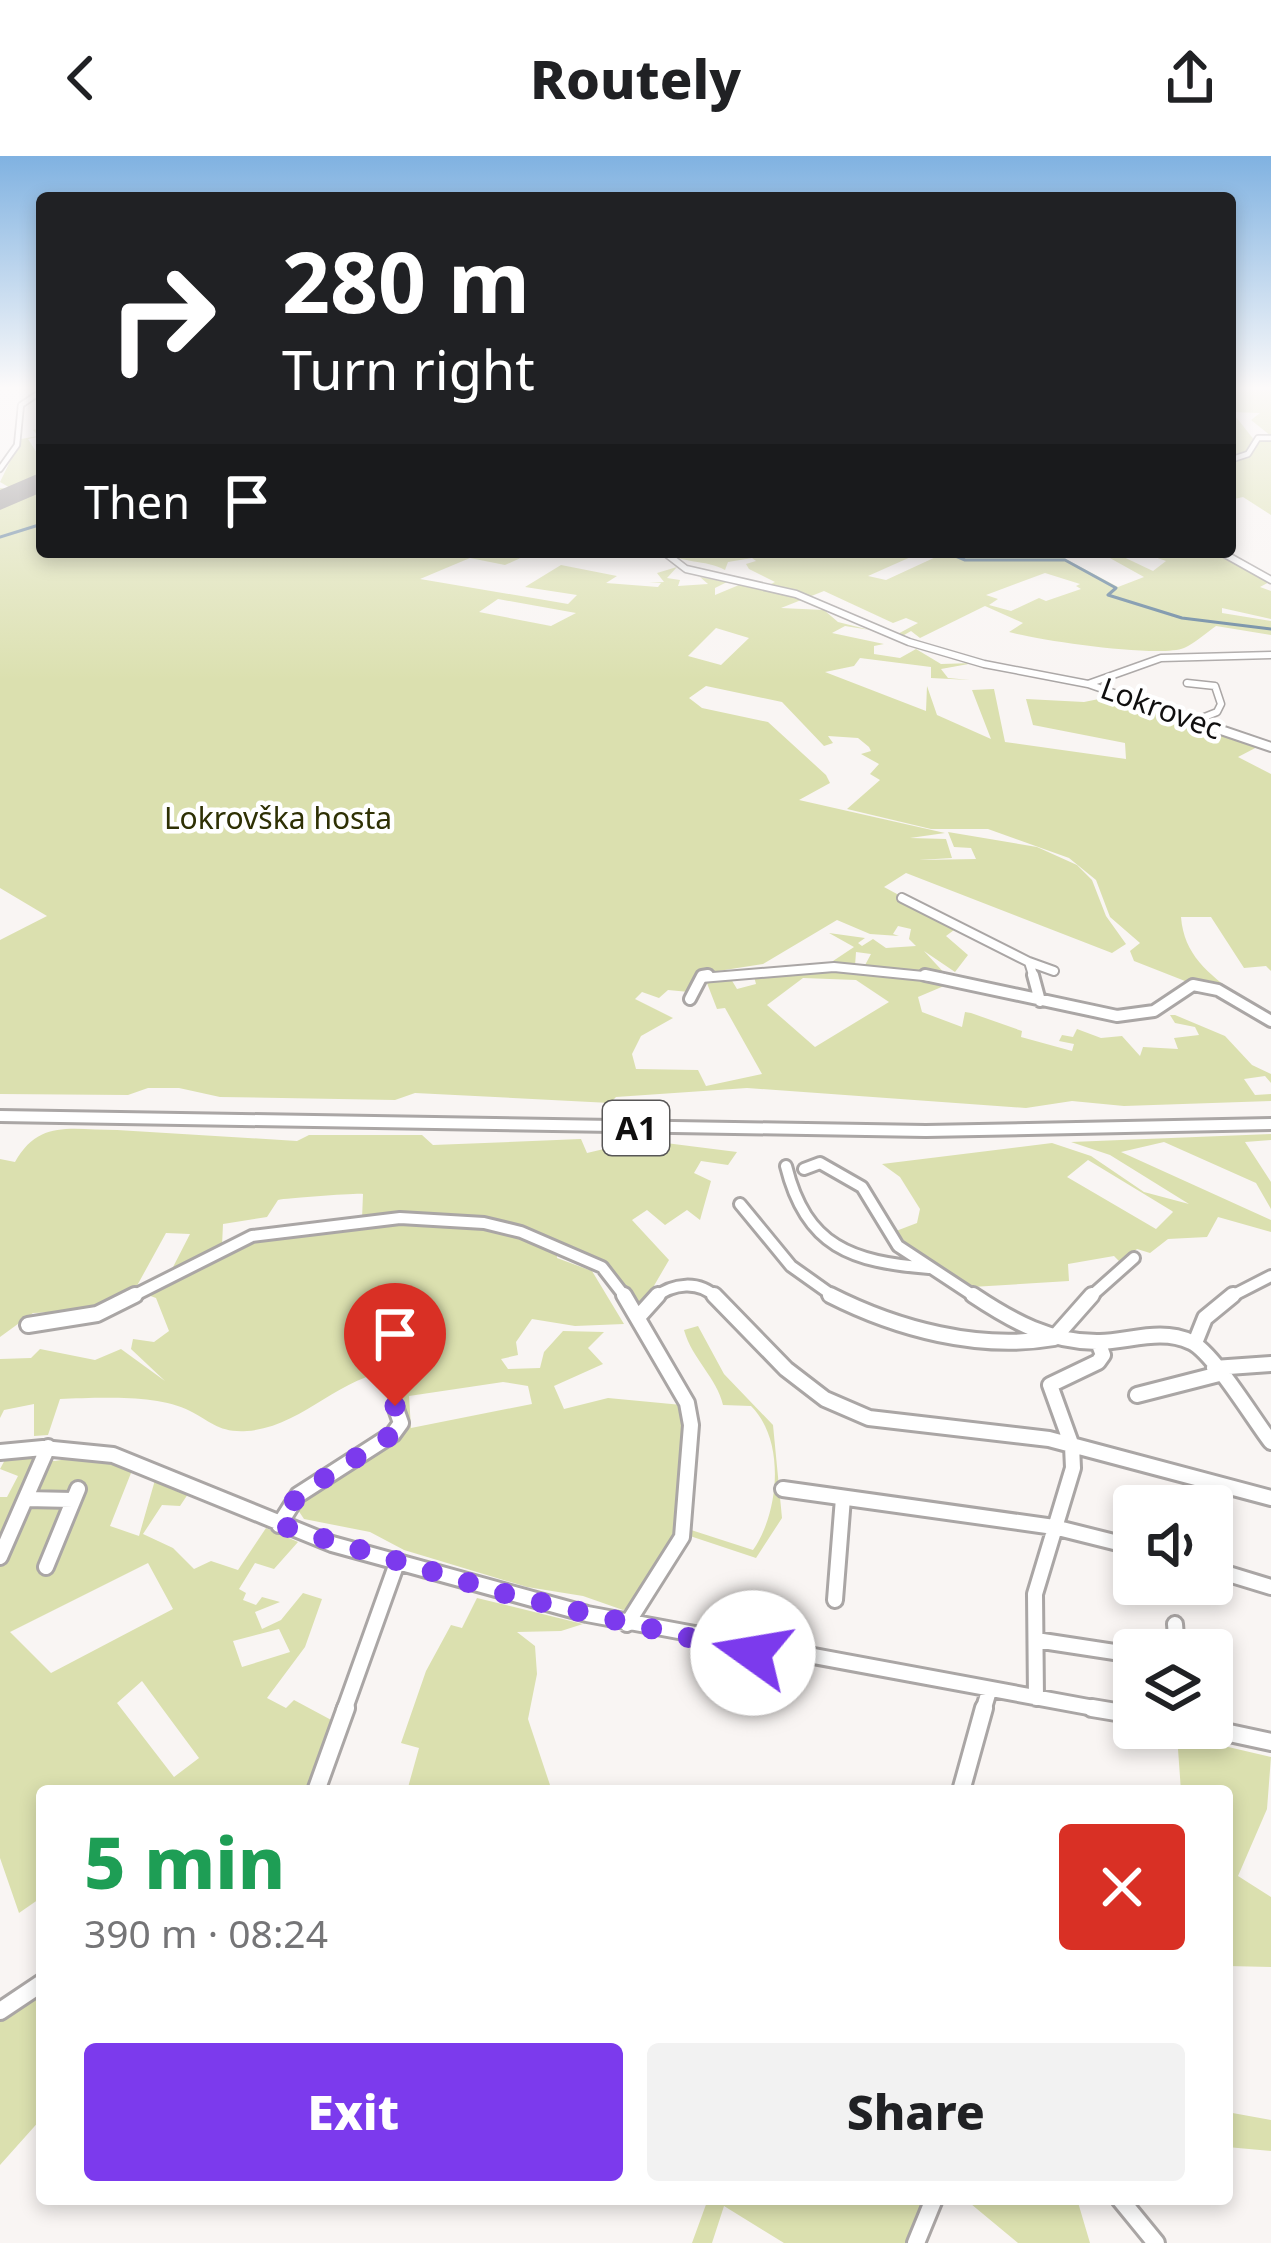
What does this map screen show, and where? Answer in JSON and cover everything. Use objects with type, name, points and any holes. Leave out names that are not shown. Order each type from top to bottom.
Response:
[{"type":"highway","name":"A1","points":[[0,1106],[808,1120],[1271,1114]]},
{"type":"highway","name":"A1","points":[[0,1116],[926,1131],[1271,1124]]},
{"type":"street","points":[[672,558],[686,569],[796,594],[909,642],[984,664],[1088,684]]},
{"type":"street","points":[[1231,558],[1271,580]]},
{"type":"street","name":"Lokrovec","points":[[1088,684],[1161,658],[1271,655]]},
{"type":"street","points":[[1187,682],[1215,686],[1221,704],[1192,722]]},
{"type":"street","name":"Lokrovec","points":[[1088,684],[1271,747]]},
{"type":"street","points":[[902,898],[1054,971]]},
{"type":"street","points":[[1029,962],[1040,1001]]},
{"type":"street","points":[[690,998],[702,976],[795,963],[944,979],[1084,1012],[1136,1016],[1158,1011],[1197,985],[1218,990],[1271,1021]]},
{"type":"street","points":[[804,1169],[820,1163],[862,1186],[898,1246],[938,1269],[992,1311],[1054,1339]]},
{"type":"street","points":[[786,1166],[802,1216],[837,1247],[861,1261],[938,1269]]},
{"type":"street","points":[[740,1204],[775,1253],[850,1304],[1012,1346],[1054,1339],[1098,1342],[1167,1336],[1195,1342],[1266,1423],[1271,1442]]},
{"type":"street","points":[[28,1325],[97,1314],[251,1236],[412,1218],[463,1220],[521,1232],[602,1267],[640,1315],[687,1403],[692,1440],[682,1537],[632,1618]]},
{"type":"street","points":[[1054,1339],[1073,1312],[1134,1258]]},
{"type":"street","points":[[1195,1342],[1200,1323],[1221,1301],[1271,1276]]},
{"type":"street","points":[[640,1315],[652,1296],[670,1286],[706,1288],[786,1369],[825,1399],[869,1418],[1072,1446],[1271,1498]]},
{"type":"street","points":[[1036,1697],[1035,1594],[1072,1468],[1072,1446],[1050,1385],[1098,1362],[1102,1354],[1098,1342]]},
{"type":"street","points":[[1137,1395],[1217,1371],[1271,1364]]},
{"type":"street","points":[[279,1525],[298,1495],[393,1434],[401,1423],[395,1406]]},
{"type":"street","points":[[0,1557],[49,1448]]},
{"type":"street","points":[[1,1453],[49,1448],[111,1450],[279,1525],[397,1563],[632,1618],[753,1653],[1113,1710]]},
{"type":"street","points":[[782,1489],[1054,1527],[1113,1542]]},
{"type":"street","points":[[26,1499],[75,1494],[46,1567]]},
{"type":"street","points":[[835,1600],[843,1498]]},
{"type":"street","points":[[318,1785],[397,1563]]},
{"type":"street","points":[[1233,1576],[1271,1587]]},
{"type":"street","points":[[1175,1624],[1175,1629]]},
{"type":"street","points":[[1036,1640],[1113,1652]]},
{"type":"street","points":[[963,1785],[989,1690]]},
{"type":"street","points":[[1233,1734],[1271,1742]]},
{"type":"street","points":[[0,2011],[36,1987]]},
{"type":"street","points":[[916,2243],[932,2205]]},
{"type":"street","points":[[1125,2205],[1156,2243]]},
{"type":"green space","name":"Lokrovška hosta","points":[[36,487],[36,558],[470,558],[420,579],[568,604],[577,595],[525,587],[561,565],[617,576],[606,583],[658,587],[661,583],[649,583],[664,582],[657,573],[677,567],[667,578],[680,580],[678,586],[708,584],[700,577],[727,582],[715,588],[715,595],[739,585],[771,589],[767,586],[775,582],[749,569],[746,564],[756,561],[752,558],[908,558],[868,576],[886,580],[934,558],[1064,558],[1118,587],[1144,577],[1110,558],[1126,558],[1153,571],[1166,561],[1158,558],[1229,558],[1271,581],[1260,587],[1271,591],[1271,619],[1222,608],[1222,613],[1271,621],[1271,635],[1216,626],[1188,646],[1171,651],[1100,647],[1009,632],[1023,623],[985,606],[920,638],[911,631],[899,638],[894,636],[918,623],[906,618],[893,623],[824,591],[781,608],[824,610],[838,622],[870,630],[845,626],[832,633],[884,644],[874,646],[874,654],[900,658],[916,649],[941,664],[974,663],[941,669],[948,678],[970,680],[931,678],[931,667],[860,658],[854,666],[825,672],[926,711],[927,686],[937,715],[991,739],[972,690],[994,689],[1005,742],[1126,759],[1125,743],[1033,725],[1026,699],[1084,702],[1109,697],[1121,708],[1145,703],[1261,745],[1238,757],[1271,774],[1271,971],[1266,966],[1244,968],[1211,917],[1181,917],[1187,942],[1207,971],[1237,995],[1208,980],[1185,981],[1134,961],[1130,951],[1140,943],[1110,917],[1096,880],[1069,858],[988,829],[931,829],[847,809],[880,780],[870,774],[879,764],[861,754],[871,751],[869,747],[858,738],[828,736],[833,743],[824,746],[782,702],[706,686],[689,698],[702,708],[768,722],[826,775],[830,783],[799,800],[945,833],[910,838],[946,839],[952,858],[919,860],[976,859],[971,848],[954,847],[948,832],[1037,847],[1077,865],[1092,880],[1106,916],[1126,944],[1112,953],[906,873],[884,887],[958,927],[946,936],[968,955],[955,972],[924,951],[948,977],[864,967],[871,954],[856,952],[855,966],[833,961],[854,947],[829,933],[865,938],[858,943],[862,946],[873,939],[886,948],[916,946],[909,939],[911,929],[898,926],[893,934],[899,936],[870,934],[837,920],[763,964],[699,974],[689,992],[668,990],[659,998],[642,992],[635,999],[673,1018],[641,1036],[632,1054],[636,1069],[698,1070],[706,1086],[762,1074],[725,1008],[717,1009],[705,978],[728,974],[737,989],[756,984],[752,969],[836,967],[951,983],[918,997],[922,1012],[962,1027],[965,1012],[971,1013],[1022,1031],[1021,1037],[1072,1051],[1074,1044],[1059,1041],[1062,1035],[1073,1037],[1077,1029],[1101,1038],[1122,1036],[1140,1056],[1143,1047],[1178,1049],[1174,1038],[1199,1035],[1195,1027],[1175,1023],[1170,1015],[1175,1015],[1225,1036],[1252,1065],[1271,1074],[1271,1083],[1265,1076],[1244,1079],[1255,1095],[1271,1094],[1271,1101],[1124,1106],[1072,1101],[1026,1108],[747,1088],[616,1097],[610,1103],[415,1093],[395,1100],[220,1097],[179,1088],[148,1088],[128,1095],[0,1094],[0,940],[47,916],[0,888],[0,488]],"holes":[[[1045,573],[1080,584],[1076,586],[1081,589],[1046,601],[1039,598],[1011,611],[989,605],[998,599],[986,595]],[[498,599],[576,613],[551,626],[479,612]],[[716,628],[749,638],[721,665],[688,656]],[[803,978],[856,980],[889,1002],[815,1047],[767,1005]]]},
{"type":"green space","points":[[1236,487],[1271,487],[1271,515],[1243,497],[1236,499]]},
{"type":"green space","name":"Lokrovška hosta","points":[[470,558],[520,558],[505,565]]},
{"type":"green space","name":"Lokrovška hosta","points":[[679,558],[752,558],[728,562],[725,570]]},
{"type":"green space","points":[[71,1129],[297,1141],[309,1135],[422,1135],[433,1145],[581,1139],[587,1153],[642,1140],[737,1152],[728,1165],[701,1161],[694,1173],[711,1181],[700,1220],[687,1210],[665,1225],[647,1210],[632,1220],[669,1260],[641,1308],[611,1270],[524,1230],[362,1219],[363,1194],[349,1194],[278,1200],[267,1217],[223,1224],[222,1246],[107,1310],[33,1313],[0,1337],[0,1159],[15,1162],[35,1139]],"holes":[[[166,1233],[190,1234],[171,1271],[133,1293]]]},
{"type":"green space","points":[[1271,1134],[1271,1140],[1245,1142],[1271,1182],[1271,1209],[1256,1183],[1164,1142],[1121,1152],[1271,1220],[1271,1232],[1218,1217],[1207,1237],[1168,1239],[1150,1253],[1137,1249],[1121,1263],[1114,1256],[1068,1264],[1069,1281],[972,1287],[915,1254],[896,1231],[917,1223],[920,1209],[900,1177],[882,1164],[1052,1143],[1091,1156],[1144,1192],[1189,1204],[1110,1155],[1071,1142]],"holes":[[[1088,1160],[1173,1212],[1156,1229],[1067,1177]]]},
{"type":"green space","points":[[440,1219],[520,1233],[557,1252],[557,1258],[592,1271],[624,1324],[575,1326],[532,1319],[516,1342],[518,1355],[501,1359],[508,1369],[540,1368],[544,1352],[563,1331],[604,1332],[588,1348],[603,1364],[554,1386],[564,1409],[608,1398],[682,1405],[688,1432],[682,1529],[633,1607],[623,1610],[583,1596],[527,1587],[404,1550],[370,1532],[304,1519],[298,1510],[302,1498],[403,1431],[406,1410],[394,1371],[356,1382],[286,1420],[247,1431],[222,1428],[176,1406],[127,1398],[60,1399],[48,1435],[34,1436],[34,1404],[4,1410],[0,1418],[0,1359],[31,1358],[40,1349],[95,1360],[121,1349],[165,1381],[131,1349],[133,1339],[154,1342],[169,1331],[156,1298],[145,1294],[268,1235]],"holes":[[[503,1382],[528,1386],[532,1404],[411,1428],[409,1396]]]},
{"type":"green space","points":[[698,1326],[724,1374],[773,1425],[782,1518],[756,1558],[687,1535],[688,1529],[753,1550],[769,1517],[775,1477],[770,1438],[762,1421],[751,1406],[723,1405],[693,1350],[684,1330]]},
{"type":"green space","points":[[103,1453],[134,1462],[190,1491],[180,1506],[162,1505],[143,1534],[173,1548],[194,1569],[211,1561],[238,1570],[266,1528],[298,1542],[274,1569],[255,1563],[239,1589],[246,1593],[243,1600],[256,1605],[262,1597],[280,1602],[255,1612],[262,1629],[281,1620],[303,1593],[322,1599],[305,1647],[267,1698],[286,1708],[294,1700],[335,1722],[313,1785],[36,1785],[36,1901],[19,1913],[0,1858],[0,1497],[7,1497],[18,1476],[0,1469],[7,1456],[55,1461]],"holes":[[[133,1468],[155,1480],[139,1536],[110,1526]],[[148,1563],[173,1609],[51,1673],[10,1632]],[[279,1629],[290,1652],[242,1667],[233,1641]],[[142,1681],[199,1758],[174,1777],[117,1703]]]},
{"type":"green space","points":[[477,1598],[583,1624],[561,1631],[517,1632],[535,1646],[537,1674],[528,1719],[550,1785],[409,1785],[419,1748],[401,1743],[426,1671],[451,1625],[462,1628]]},
{"type":"green space","points":[[1233,1748],[1271,1757],[1267,1809],[1238,1876],[1271,1897],[1271,1967],[1233,1966],[1233,1785],[1181,1785],[1178,1749]]},
{"type":"green space","points":[[36,1997],[36,2125],[0,2165],[0,2018]]},
{"type":"green space","points":[[1233,2113],[1271,2120],[1271,2151],[1233,2148]]},
{"type":"green space","points":[[706,2205],[927,2205],[911,2243],[784,2243],[724,2206],[712,2243],[692,2243]]},
{"type":"green space","points":[[972,2205],[1079,2205],[1090,2243],[1018,2243]]},
{"type":"waterway","points":[[0,537],[36,526]]},
{"type":"waterway","points":[[960,558],[1065,560],[1116,588],[1108,595],[1182,618],[1271,629]]},
{"type":"runway","points":[[0,501],[29,487]]},
{"type":"route","points":[[395,1406],[401,1423],[393,1434],[298,1495],[279,1525],[506,1594],[753,1653]]}]
